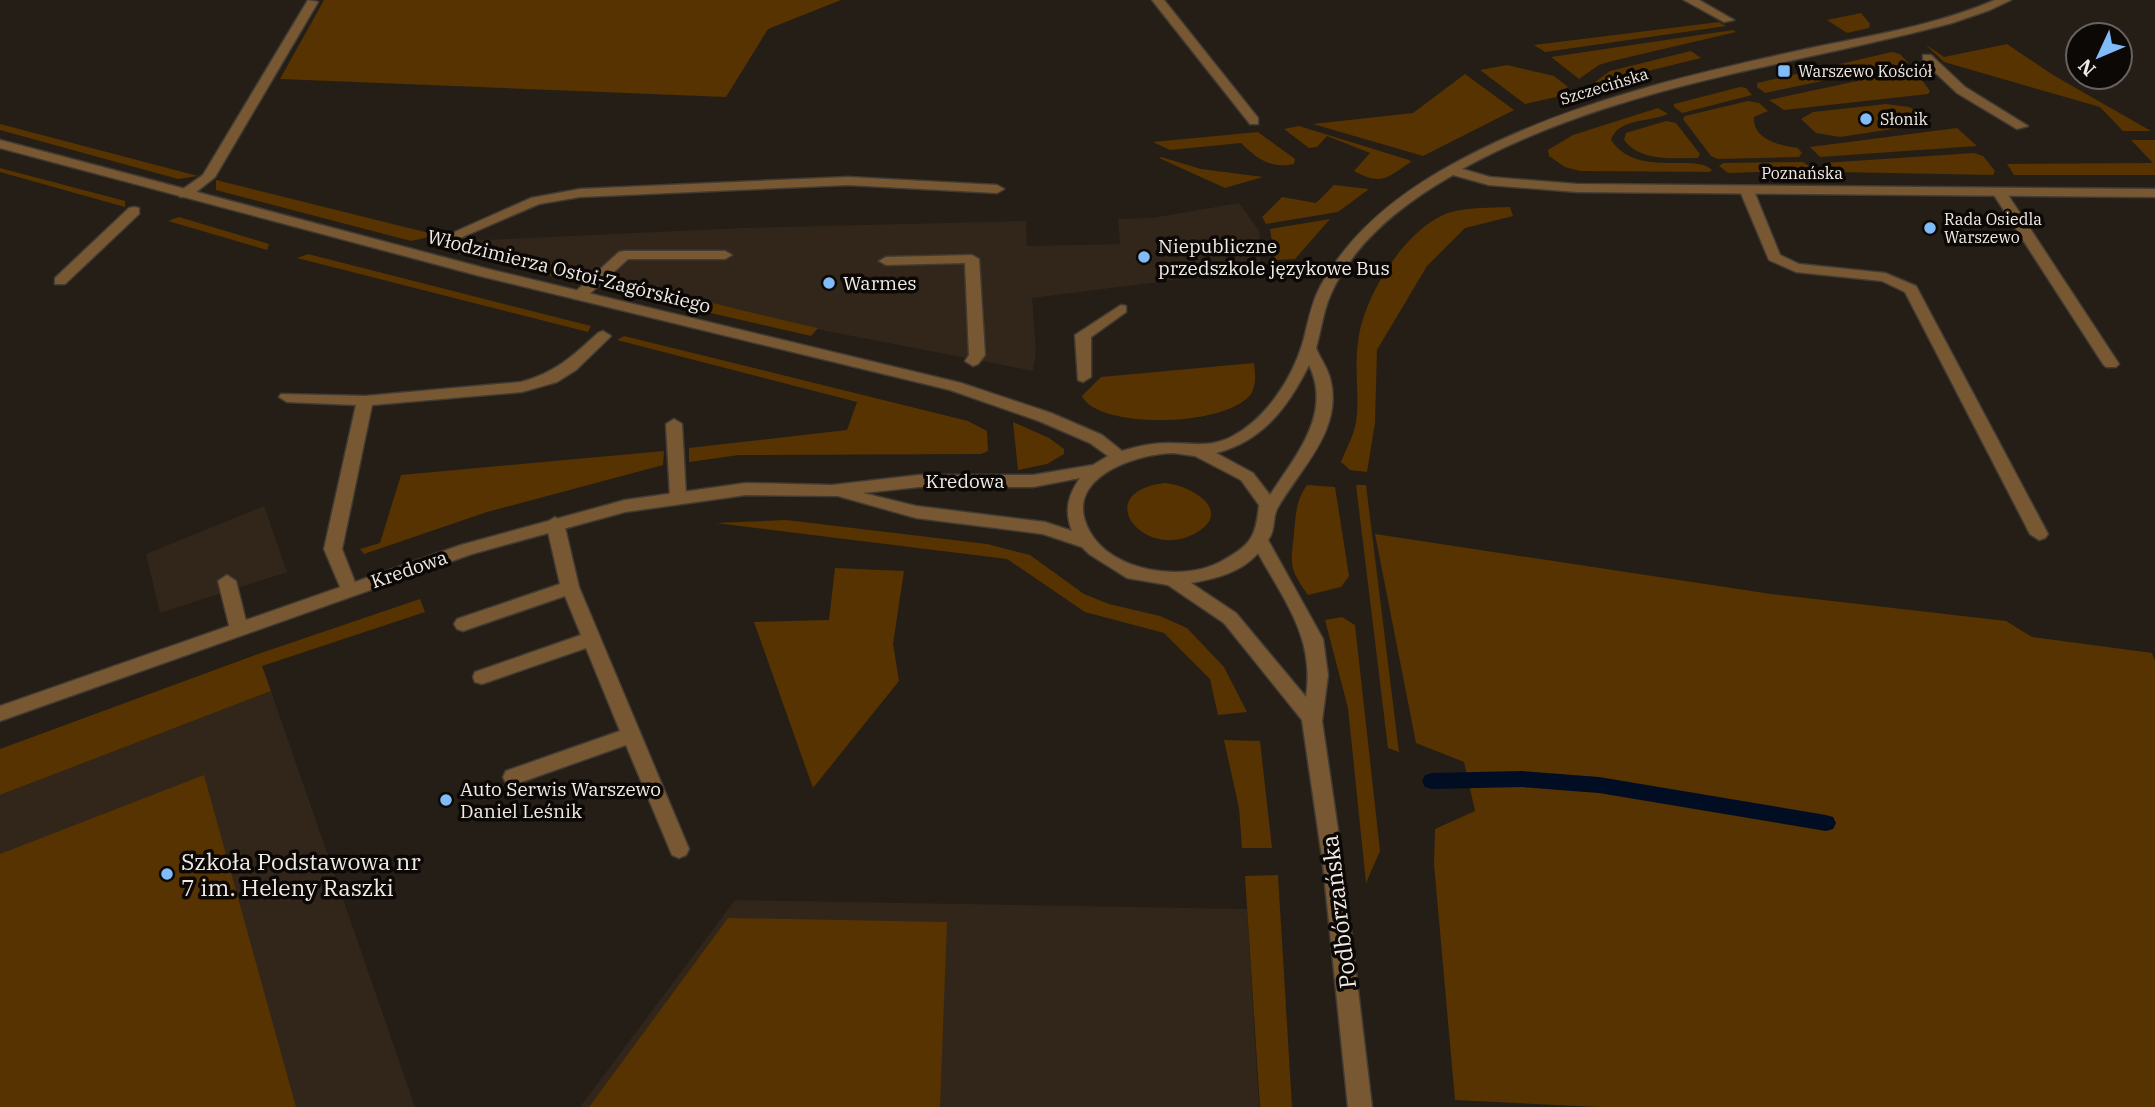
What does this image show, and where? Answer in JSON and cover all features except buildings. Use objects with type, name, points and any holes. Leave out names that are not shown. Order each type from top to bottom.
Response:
[{"type":"street","points":[[1158,0],[1254,121]]},
{"type":"street","points":[[1690,0],[1728,20]]},
{"type":"street","name":"Szczecińska","points":[[1308,348],[1328,286],[1360,241],[1394,208],[1451,170],[1532,129],[1621,97],[1942,22],[2005,0]]},
{"type":"street","points":[[185,194],[208,177],[312,2]]},
{"type":"street","points":[[1927,58],[1961,90],[2022,126]]},
{"type":"street","name":"Włodzimierza Ostoi-Zagórskiego","points":[[0,144],[579,296],[955,386],[1045,417],[1096,439],[1120,457]]},
{"type":"street","name":"Poznańska","points":[[1451,170],[1489,181],[1577,188],[2155,193]]},
{"type":"street","points":[[448,238],[536,201],[580,193],[718,189],[848,181],[997,189]]},
{"type":"street","points":[[1747,191],[1774,257],[1797,268],[1885,277],[1911,289],[2039,534]]},
{"type":"street","points":[[1999,192],[2111,364]]},
{"type":"street","points":[[60,281],[134,211]]},
{"type":"street","points":[[579,296],[624,255],[725,255]]},
{"type":"street","points":[[886,261],[972,259],[976,355],[973,361]]},
{"type":"street","points":[[1083,377],[1083,335],[1121,309]]},
{"type":"street","points":[[287,397],[365,401],[522,387],[551,379],[571,367],[603,336]]},
{"type":"street","points":[[1200,452],[1232,443],[1257,427],[1274,410],[1308,348]]},
{"type":"street","points":[[1269,509],[1317,436],[1325,413],[1322,379],[1308,348]]},
{"type":"street","points":[[349,590],[333,549],[365,401]]},
{"type":"street","points":[[674,424],[678,496]]},
{"type":"street","points":[[1172,448],[1200,452],[1225,460],[1247,473],[1262,490],[1269,509],[1267,528],[1261,542],[1240,562],[1215,574],[1170,579],[1128,571],[1104,558],[1086,542],[1077,523],[1076,503],[1085,483],[1098,469],[1120,457],[1145,450],[1172,448]]},
{"type":"street","name":"Kredowa","points":[[0,714],[467,549],[555,523],[678,496],[746,489],[832,491],[919,481],[1052,480],[1098,469]]},
{"type":"street","name":"Kredowa","points":[[832,491],[916,512],[1045,528],[1086,542]]},
{"type":"street","points":[[555,523],[570,587],[679,849]]},
{"type":"street","name":"Podbórzańska","points":[[1261,542],[1314,639],[1319,675],[1311,717],[1333,864],[1360,1107]]},
{"type":"street","points":[[1170,579],[1230,618],[1311,717]]},
{"type":"street","points":[[227,581],[231,607],[239,629]]},
{"type":"street","points":[[463,624],[570,587]]},
{"type":"street","points":[[482,677],[591,639]]},
{"type":"street","points":[[513,777],[632,735]]},
{"type":"shaded area","points":[[324,0],[841,0],[768,29],[726,97],[280,79]]},
{"type":"shaded area","points":[[1861,13],[1870,24],[1869,28],[1847,33],[1827,20]]},
{"type":"shaded area","points":[[1719,22],[1726,26],[1545,52],[1534,45]]},
{"type":"shaded area","points":[[1733,30],[1736,32],[1599,65],[1579,79],[1551,57]]},
{"type":"shaded area","points":[[1925,44],[1944,57],[2007,44],[2064,81],[2064,91],[2081,91],[2151,131],[2123,131],[2100,107],[1944,62]]},
{"type":"shaded area","points":[[1691,51],[1701,58],[1591,85],[1610,71]]},
{"type":"shaded area","points":[[1892,52],[1900,54],[1908,63],[1765,93],[1757,87],[1757,83]]},
{"type":"shaded area","points":[[1507,65],[1554,76],[1568,87],[1556,97],[1525,104],[1480,70]]},
{"type":"shaded area","points":[[1908,70],[1916,72],[1930,91],[1928,94],[1784,110],[1769,100]]},
{"type":"shaded area","points":[[1465,74],[1514,110],[1423,156],[1313,124],[1413,113]]},
{"type":"shaded area","points":[[1740,87],[1746,88],[1752,95],[1682,113],[1674,107],[1674,104]]},
{"type":"shaded area","points":[[1748,101],[1759,103],[1768,111],[1754,117],[1758,131],[1776,143],[1798,148],[1802,153],[1799,157],[1718,159],[1711,156],[1683,119],[1685,116]]},
{"type":"shaded area","points":[[1886,104],[1909,107],[1924,115],[1926,124],[1840,137],[1816,133],[1801,119],[1813,112]]},
{"type":"shaded area","points":[[1658,108],[1668,114],[1628,124],[1620,128],[1611,140],[1622,152],[1636,159],[1693,163],[1712,170],[1580,171],[1565,167],[1549,156],[1548,150],[1573,135]]},
{"type":"shaded area","points":[[1666,121],[1676,123],[1700,154],[1698,158],[1648,155],[1631,147],[1624,140],[1626,133]]},
{"type":"shaded area","points":[[0,124],[198,176],[178,179],[0,130]]},
{"type":"shaded area","points":[[1299,126],[1411,162],[1384,178],[1363,176],[1354,171],[1370,153],[1327,136],[1317,147],[1309,148],[1284,129]]},
{"type":"shaded area","points":[[1957,128],[1977,146],[1820,157],[1810,147]]},
{"type":"shaded area","points":[[1258,132],[1295,159],[1294,164],[1271,164],[1253,154],[1241,143],[1170,150],[1153,142]]},
{"type":"shaded area","points":[[2131,140],[2155,140],[2155,175],[2014,175],[2007,164],[2153,163]]},
{"type":"shaded area","points":[[1974,153],[1983,156],[1995,171],[1993,175],[1837,172],[1823,163]]},
{"type":"shaded area","points":[[1159,158],[1201,169],[1263,177],[1225,188]]},
{"type":"shaded area","points":[[1803,162],[1815,170],[1728,173],[1719,166],[1723,163]]},
{"type":"shaded area","points":[[0,168],[125,201],[125,207],[0,172]]},
{"type":"shaded area","points":[[216,180],[437,235],[411,241],[216,190]]},
{"type":"shaded area","points":[[1334,185],[1369,189],[1338,212],[1266,224],[1262,217],[1282,197],[1316,203]]},
{"type":"shaded area","points":[[1239,203],[1260,232],[1261,269],[1032,298],[1036,351],[1033,371],[826,331],[463,241],[742,228],[1026,221],[1027,246],[1120,244],[1118,219],[1152,218]]},
{"type":"shaded area","points":[[1510,207],[1513,216],[1465,228],[1427,266],[1377,350],[1375,423],[1367,472],[1350,470],[1341,462],[1356,422],[1358,342],[1368,305],[1390,265],[1403,247],[1434,220],[1458,210]]},
{"type":"shaded area","points":[[179,217],[269,244],[267,250],[168,221]]},
{"type":"shaded area","points":[[1330,219],[1295,259],[1275,260],[1270,229]]},
{"type":"shaded area","points":[[463,241],[589,272],[577,282],[456,253],[456,246]]},
{"type":"shaded area","points":[[308,254],[591,326],[588,332],[297,258]]},
{"type":"shaded area","points":[[615,279],[818,328],[811,336],[607,289]]},
{"type":"shaded area","points":[[624,336],[968,421],[987,431],[988,451],[981,454],[739,455],[689,462],[689,448],[847,430],[857,402],[617,340]]},
{"type":"shaded area","points":[[1254,363],[1255,382],[1251,394],[1238,405],[1217,413],[1191,418],[1136,419],[1112,415],[1093,407],[1082,396],[1101,377]]},
{"type":"shaded area","points":[[1013,422],[1049,438],[1064,449],[1064,454],[1047,464],[1018,470]]},
{"type":"shaded area","points":[[664,451],[663,465],[487,512],[364,554],[360,549],[380,543],[401,475]]},
{"type":"shaded area","points":[[1165,483],[1187,489],[1205,501],[1211,517],[1206,526],[1194,534],[1175,540],[1157,539],[1142,532],[1132,522],[1127,510],[1130,499],[1142,489]]},
{"type":"shaded area","points":[[1307,485],[1335,487],[1349,576],[1341,587],[1308,595],[1292,566],[1297,508]]},
{"type":"shaded area","points":[[1356,485],[1366,485],[1399,752],[1388,748]]},
{"type":"shaded area","points":[[264,506],[287,572],[160,613],[146,554]]},
{"type":"shaded area","points":[[786,520],[987,544],[1030,555],[1084,594],[1109,604],[1160,616],[1187,628],[1224,667],[1247,712],[1218,715],[1210,679],[1164,633],[1085,612],[1007,559],[716,523]]},
{"type":"shaded area","points":[[1375,534],[1771,594],[2006,621],[2032,637],[2152,653],[2155,661],[2155,1107],[1598,1107],[1455,1100],[1434,864],[1435,829],[1475,811],[1464,762],[1416,743]]},
{"type":"shaded area","points":[[835,568],[904,571],[893,644],[899,681],[813,788],[754,622],[829,620]]},
{"type":"shaded area","points":[[420,599],[425,612],[262,666],[271,691],[0,795],[0,749],[258,654]]},
{"type":"shaded area","points":[[1342,617],[1355,625],[1380,851],[1366,883],[1348,708],[1325,620]]},
{"type":"shaded area","name":"Szkoła Podstawowa nr 7 im. Heleny Raszki","points":[[271,691],[415,1107],[0,1107],[0,795]]},
{"type":"shaded area","points":[[1224,740],[1260,741],[1272,848],[1242,848],[1239,808]]},
{"type":"shaded area","points":[[204,775],[296,1107],[0,1107],[0,854]]},
{"type":"shaded area","points":[[1278,875],[1292,1107],[1260,1107],[1245,876]]},
{"type":"shaded area","points":[[735,900],[1247,909],[1259,1107],[580,1107]]},
{"type":"shaded area","points":[[728,918],[947,922],[940,1107],[589,1107]]},
{"type":"waterway","points":[[1432,781],[1522,779],[1599,785],[1826,823]]},
{"type":"place","name":"Warszewo Kościół","points":[[1784,71]]},
{"type":"place","name":"Słonik","points":[[1866,119]]},
{"type":"place","name":"Rada Osiedla Warszewo","points":[[1930,228]]},
{"type":"place","name":"Niepubliczne przedszkole językowe Bus","points":[[1144,257]]},
{"type":"place","name":"Warmes","points":[[829,283]]},
{"type":"place","name":"Auto Serwis Warszewo Daniel Leśnik","points":[[446,800]]},
{"type":"place","name":"Szkoła Podstawowa nr 7 im. Heleny Raszki","points":[[167,874]]}]
